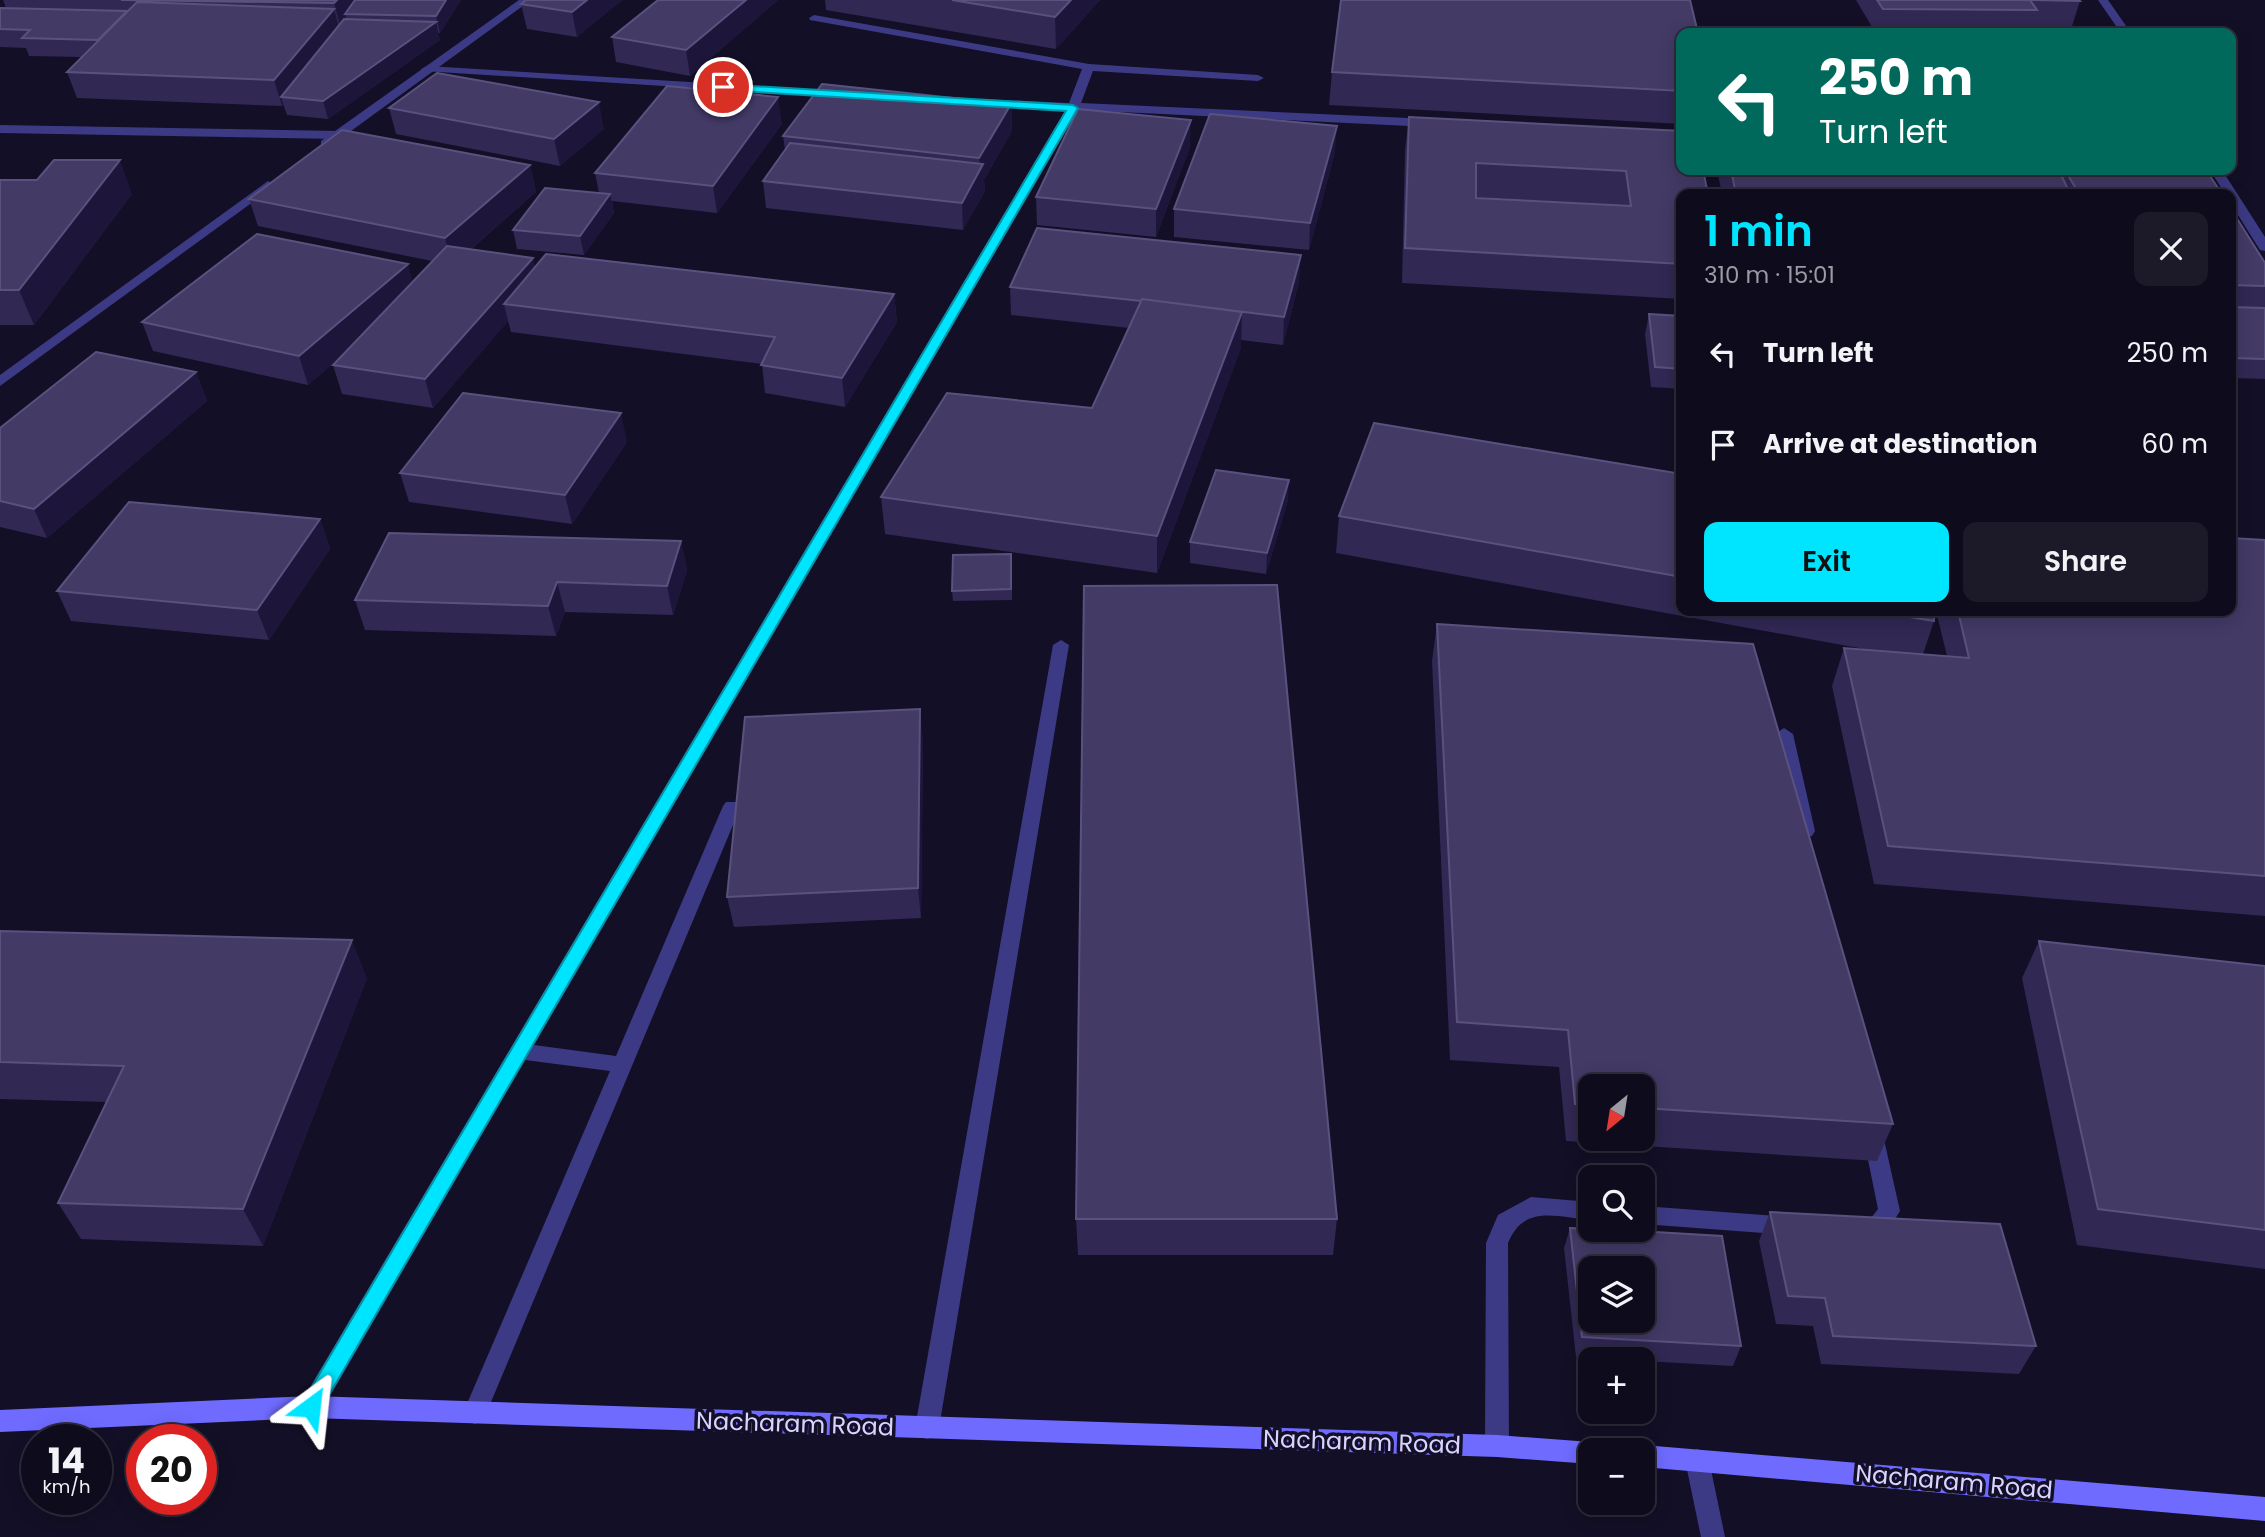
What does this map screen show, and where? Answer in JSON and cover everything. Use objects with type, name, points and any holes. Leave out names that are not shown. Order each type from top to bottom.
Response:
[{"type":"main road","name":"Nacharam Road","points":[[0,1421],[311,1407],[1497,1447],[1578,1452]]},
{"type":"main road","name":"Nacharam Road","points":[[1655,1457],[2265,1509]]},
{"type":"street","points":[[314,152],[526,0]]},
{"type":"street","points":[[2103,0],[2123,28]]},
{"type":"street","points":[[814,18],[1090,67],[1258,78]]},
{"type":"street","points":[[311,1407],[1073,108],[1090,67]]},
{"type":"street","points":[[427,69],[853,94]]},
{"type":"street","points":[[963,101],[1447,124]]},
{"type":"street","points":[[0,129],[337,135]]},
{"type":"street","points":[[0,382],[281,177]]},
{"type":"street","points":[[2236,201],[2265,247]]},
{"type":"street","points":[[927,1428],[1061,645]]},
{"type":"street","points":[[1784,734],[1811,856]]},
{"type":"street","points":[[475,1413],[732,806]]},
{"type":"street","points":[[520,1051],[622,1065]]},
{"type":"street","points":[[1842,1230],[1855,1231],[1878,1226],[1889,1211],[1868,1115]]},
{"type":"street","points":[[1497,1447],[1497,1242],[1506,1223],[1531,1206],[1578,1210]]},
{"type":"street","points":[[1655,1216],[1816,1228]]},
{"type":"street","points":[[1697,1460],[1713,1537]]},
{"type":"building","points":[[121,0],[337,0],[334,3]]},
{"type":"building","points":[[355,0],[446,0],[436,16],[345,14]]},
{"type":"building","points":[[526,0],[587,0],[572,12],[521,4]]},
{"type":"building","points":[[658,0],[746,0],[686,50],[612,37]]},
{"type":"building","points":[[952,0],[1071,0],[1055,17]]},
{"type":"building","points":[[1341,0],[1690,0],[1697,28],[1676,28],[1676,91],[1332,72]]},
{"type":"building","points":[[1877,0],[2030,0],[2037,10],[1883,9]]},
{"type":"building","points":[[137,2],[334,9],[274,80],[67,72]]},
{"type":"building","points":[[0,8],[127,11],[98,40],[22,38],[30,30],[0,29]]},
{"type":"building","points":[[344,19],[436,22],[323,101],[281,97]]},
{"type":"building","points":[[437,73],[599,102],[554,139],[389,108]]},
{"type":"building","points":[[822,84],[1011,104],[979,158],[783,136]]},
{"type":"building","points":[[667,86],[778,97],[713,186],[595,173]]},
{"type":"building","points":[[1078,109],[1191,120],[1156,209],[1036,197]]},
{"type":"building","points":[[1210,114],[1337,126],[1310,223],[1174,209]]},
{"type":"building","points":[[1409,117],[1676,131],[1676,175],[1704,175],[1707,189],[1676,189],[1676,264],[1405,248]],"holes":[[[1476,163],[1626,171],[1631,206],[1476,198]]]},
{"type":"building","points":[[342,130],[530,165],[445,238],[249,199]]},
{"type":"building","points":[[790,143],[983,164],[962,203],[763,181]]},
{"type":"building","points":[[54,160],[120,160],[19,290],[0,290],[0,180],[37,180]]},
{"type":"building","points":[[1732,175],[2061,175],[2068,189],[1735,189]]},
{"type":"building","points":[[2068,175],[2209,175],[2219,189],[2076,189]]},
{"type":"building","points":[[545,188],[610,194],[580,236],[513,230]]},
{"type":"building","points":[[2236,217],[2265,263],[2265,286],[2236,285]]},
{"type":"building","points":[[1037,228],[1301,255],[1284,317],[1142,299],[1010,287]]},
{"type":"building","points":[[257,234],[408,264],[299,356],[142,322]]},
{"type":"building","points":[[447,246],[533,258],[425,379],[333,365]]},
{"type":"building","points":[[546,254],[894,294],[842,378],[761,365],[775,337],[504,304]]},
{"type":"building","points":[[1142,299],[1242,312],[1157,536],[881,497],[947,393],[1092,408]]},
{"type":"building","points":[[2236,307],[2265,308],[2265,359],[2236,358]]},
{"type":"building","points":[[1649,314],[1676,316],[1676,369],[1655,367]]},
{"type":"building","points":[[96,352],[196,372],[34,509],[0,501],[0,428]]},
{"type":"building","points":[[463,393],[621,413],[565,495],[400,473]]},
{"type":"building","points":[[1374,423],[1676,473],[1676,576],[1339,516]]},
{"type":"building","points":[[1216,470],[1289,480],[1267,553],[1190,542]]},
{"type":"building","points":[[129,502],[320,519],[257,610],[57,591]]},
{"type":"building","points":[[389,533],[681,541],[667,586],[557,582],[548,606],[355,600]]},
{"type":"building","points":[[2236,538],[2265,540],[2265,876],[1888,846],[1844,648],[1969,658],[1959,616],[2236,616]]},
{"type":"building","points":[[1011,554],[1011,589],[952,591],[953,555]]},
{"type":"building","points":[[1277,585],[1337,1219],[1076,1219],[1084,586]]},
{"type":"building","points":[[1904,616],[1934,616],[1934,621]]},
{"type":"building","points":[[1437,624],[1753,644],[1893,1124],[1656,1109],[1656,1074],[1578,1074],[1578,1104],[1575,1104],[1568,1030],[1457,1022]]},
{"type":"building","points":[[920,709],[918,888],[727,897],[745,717]]},
{"type":"building","points":[[0,931],[352,940],[243,1209],[58,1203],[124,1066],[0,1062]]},
{"type":"building","points":[[2039,941],[2265,966],[2265,1230],[2098,1209]]},
{"type":"building","points":[[1770,1212],[2000,1224],[2036,1346],[1833,1336],[1825,1298],[1788,1296]]},
{"type":"building","points":[[1570,1228],[1578,1228],[1578,1242],[1655,1242],[1655,1232],[1722,1236],[1741,1346],[1582,1337],[1582,1333],[1655,1333],[1655,1256],[1578,1256],[1578,1301]]},
{"type":"route","points":[[311,1407],[1073,108],[723,87]]}]
